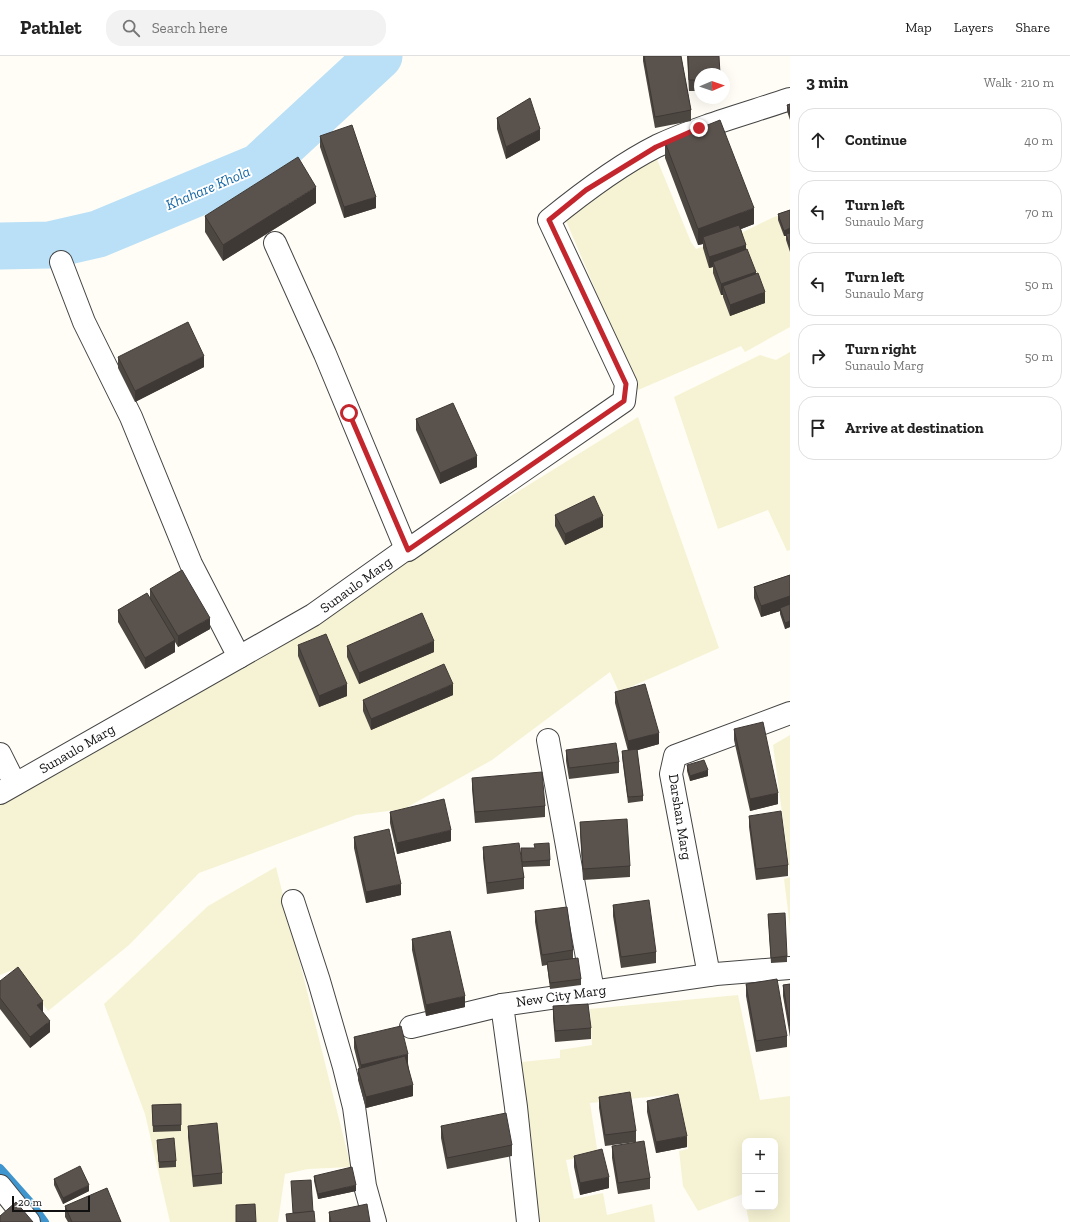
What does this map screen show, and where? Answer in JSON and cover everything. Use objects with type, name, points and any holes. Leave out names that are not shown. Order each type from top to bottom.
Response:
[{"type":"street","name":"Sunaulo Marg","points":[[8,789],[312,616],[406,549],[408,550],[624,401],[626,384],[549,220],[586,190],[656,147],[699,128],[790,100]]},
{"type":"street","points":[[275,243],[325,354],[406,549]]},
{"type":"street","points":[[61,262],[84,322],[131,417],[190,564],[239,657]]},
{"type":"street","name":"Darshan Marg","points":[[709,975],[671,774],[675,756],[790,713]]},
{"type":"street","points":[[548,740],[593,991]]},
{"type":"street","points":[[0,754],[8,789]]},
{"type":"street","points":[[293,901],[344,1067],[354,1107],[365,1186],[375,1222]]},
{"type":"street","name":"New City Marg","points":[[528,1222],[516,1107],[502,1005],[709,975],[790,968]]},
{"type":"street","points":[[411,1027],[502,1005]]},
{"type":"street","points":[[0,1186],[29,1222]]},
{"type":"shaded area","points":[[656,157],[691,242],[696,249],[743,232],[774,217],[790,212],[790,327],[745,352],[741,346],[638,390],[564,216]]},
{"type":"shaded area","points":[[790,352],[790,550],[787,551],[768,510],[718,529],[674,397],[760,355],[776,360]]},
{"type":"shaded area","points":[[638,417],[719,648],[619,692],[610,672],[492,760],[404,809],[356,815],[199,873],[129,945],[48,1011],[15,969],[0,975],[0,801],[316,621],[443,538]]},
{"type":"shaded area","points":[[790,735],[790,873],[773,745]]},
{"type":"shaded area","points":[[276,867],[351,1167],[308,1169],[285,1174],[278,1222],[170,1222],[145,1114],[104,1004],[208,906]]},
{"type":"shaded area","points":[[790,877],[790,927],[784,879]]},
{"type":"shaded area","points":[[738,995],[760,1100],[790,1096],[790,1222],[749,1222],[747,1210],[778,1210],[778,1138],[742,1138],[742,1194],[698,1211],[683,1186],[679,1151],[688,1149],[678,1094],[590,1103],[598,1155],[566,1160],[574,1199],[603,1193],[607,1215],[652,1204],[655,1222],[530,1222],[512,1063],[560,1058],[560,1050],[592,1045],[590,1009]]},
{"type":"building","points":[[644,56],[681,56],[691,110],[655,117]]},
{"type":"building","points":[[688,56],[719,56],[720,68],[694,68],[694,80],[689,80]]},
{"type":"building","points":[[530,98],[540,129],[506,147],[497,118]]},
{"type":"building","points":[[790,104],[790,114],[787,105]]},
{"type":"building","points":[[720,120],[754,208],[698,229],[665,142]]},
{"type":"building","points":[[352,125],[376,197],[344,207],[320,136]]},
{"type":"building","points":[[298,157],[316,187],[223,245],[205,216]]},
{"type":"building","points":[[790,210],[790,228],[784,231],[778,214]]},
{"type":"building","points":[[739,225],[746,245],[709,257],[703,237]]},
{"type":"building","points":[[790,233],[790,246],[786,234]]},
{"type":"building","points":[[747,249],[756,272],[721,284],[713,262]]},
{"type":"building","points":[[758,273],[765,292],[730,305],[723,286]]},
{"type":"building","points":[[188,322],[204,356],[135,391],[118,357]]},
{"type":"building","points":[[453,403],[477,456],[440,473],[416,419]]},
{"type":"building","points":[[594,496],[603,516],[565,534],[555,515]]},
{"type":"building","points":[[182,570],[210,618],[178,636],[150,589]]},
{"type":"building","points":[[790,575],[790,596],[761,606],[754,587]]},
{"type":"building","points":[[147,593],[175,640],[145,658],[118,610]]},
{"type":"building","points":[[790,604],[790,621],[785,623],[780,608]]},
{"type":"building","points":[[422,613],[434,641],[359,673],[347,646]]},
{"type":"building","points":[[326,634],[347,684],[319,696],[298,645]]},
{"type":"building","points":[[444,664],[453,684],[371,719],[363,700]]},
{"type":"building","points":[[645,684],[659,733],[628,741],[615,692]]},
{"type":"building","points":[[763,722],[778,793],[750,799],[734,729]]},
{"type":"building","points":[[616,743],[619,762],[569,768],[566,750]]},
{"type":"building","points":[[637,749],[643,796],[628,797],[622,751]]},
{"type":"building","points":[[704,760],[708,770],[690,776],[687,765]]},
{"type":"building","points":[[542,772],[545,806],[475,812],[472,778]]},
{"type":"building","points":[[444,799],[451,830],[397,843],[390,812]]},
{"type":"building","points":[[781,811],[788,865],[756,869],[749,816]]},
{"type":"building","points":[[627,819],[630,866],[583,869],[580,822]]},
{"type":"building","points":[[389,829],[401,884],[366,892],[354,837]]},
{"type":"building","points":[[519,843],[524,878],[487,883],[483,847]]},
{"type":"building","points":[[549,843],[550,860],[522,862],[521,848],[535,848],[534,844]]},
{"type":"building","points":[[649,900],[656,952],[621,957],[613,905]]},
{"type":"building","points":[[567,907],[573,950],[542,955],[535,911]]},
{"type":"building","points":[[785,913],[787,956],[771,958],[768,914]]},
{"type":"building","points":[[450,931],[465,996],[426,1005],[412,939]]},
{"type":"building","points":[[578,958],[581,979],[550,983],[547,962]]},
{"type":"building","points":[[18,967],[43,1001],[37,1005],[50,1021],[30,1037],[0,998],[0,981]]},
{"type":"building","points":[[777,979],[787,1036],[756,1041],[746,984]]},
{"type":"building","points":[[790,984],[790,1026],[783,985]]},
{"type":"building","points":[[588,1004],[591,1028],[555,1031],[553,1006]]},
{"type":"building","points":[[401,1026],[408,1054],[361,1065],[354,1037]]},
{"type":"building","points":[[405,1056],[413,1085],[366,1097],[358,1069]]},
{"type":"building","points":[[630,1092],[636,1131],[605,1135],[599,1097]]},
{"type":"building","points":[[678,1094],[687,1136],[656,1142],[647,1101]]},
{"type":"building","points":[[181,1104],[181,1125],[153,1126],[152,1105]]},
{"type":"building","points":[[506,1113],[512,1145],[447,1158],[441,1126]]},
{"type":"building","points":[[217,1123],[222,1173],[193,1176],[188,1126]]},
{"type":"building","points":[[174,1138],[176,1161],[159,1162],[157,1140]]},
{"type":"building","points":[[644,1141],[650,1178],[618,1183],[612,1146]]},
{"type":"building","points":[[602,1149],[609,1177],[580,1183],[574,1156]]},
{"type":"building","points":[[80,1166],[89,1185],[63,1198],[54,1179]]},
{"type":"building","points":[[352,1167],[356,1185],[318,1194],[314,1176]]},
{"type":"building","points":[[311,1180],[313,1212],[293,1213],[291,1181]]},
{"type":"building","points":[[107,1188],[121,1222],[72,1222],[65,1206]]},
{"type":"building","points":[[16,1202],[33,1222],[0,1222],[0,1216]]},
{"type":"building","points":[[255,1204],[256,1222],[236,1222],[236,1205]]},
{"type":"building","points":[[367,1204],[370,1222],[331,1222],[329,1212]]},
{"type":"building","points":[[314,1211],[315,1222],[287,1222],[286,1214]]},
{"type":"waterway","name":"Khahare Khola","points":[[0,246],[50,245],[98,234],[259,167],[379,56]]},
{"type":"waterway","points":[[0,1168],[32,1204],[45,1222]]},
{"type":"route","points":[[349,413],[406,549],[408,550],[624,401],[626,384],[549,220],[586,190],[656,147],[699,128]]}]
